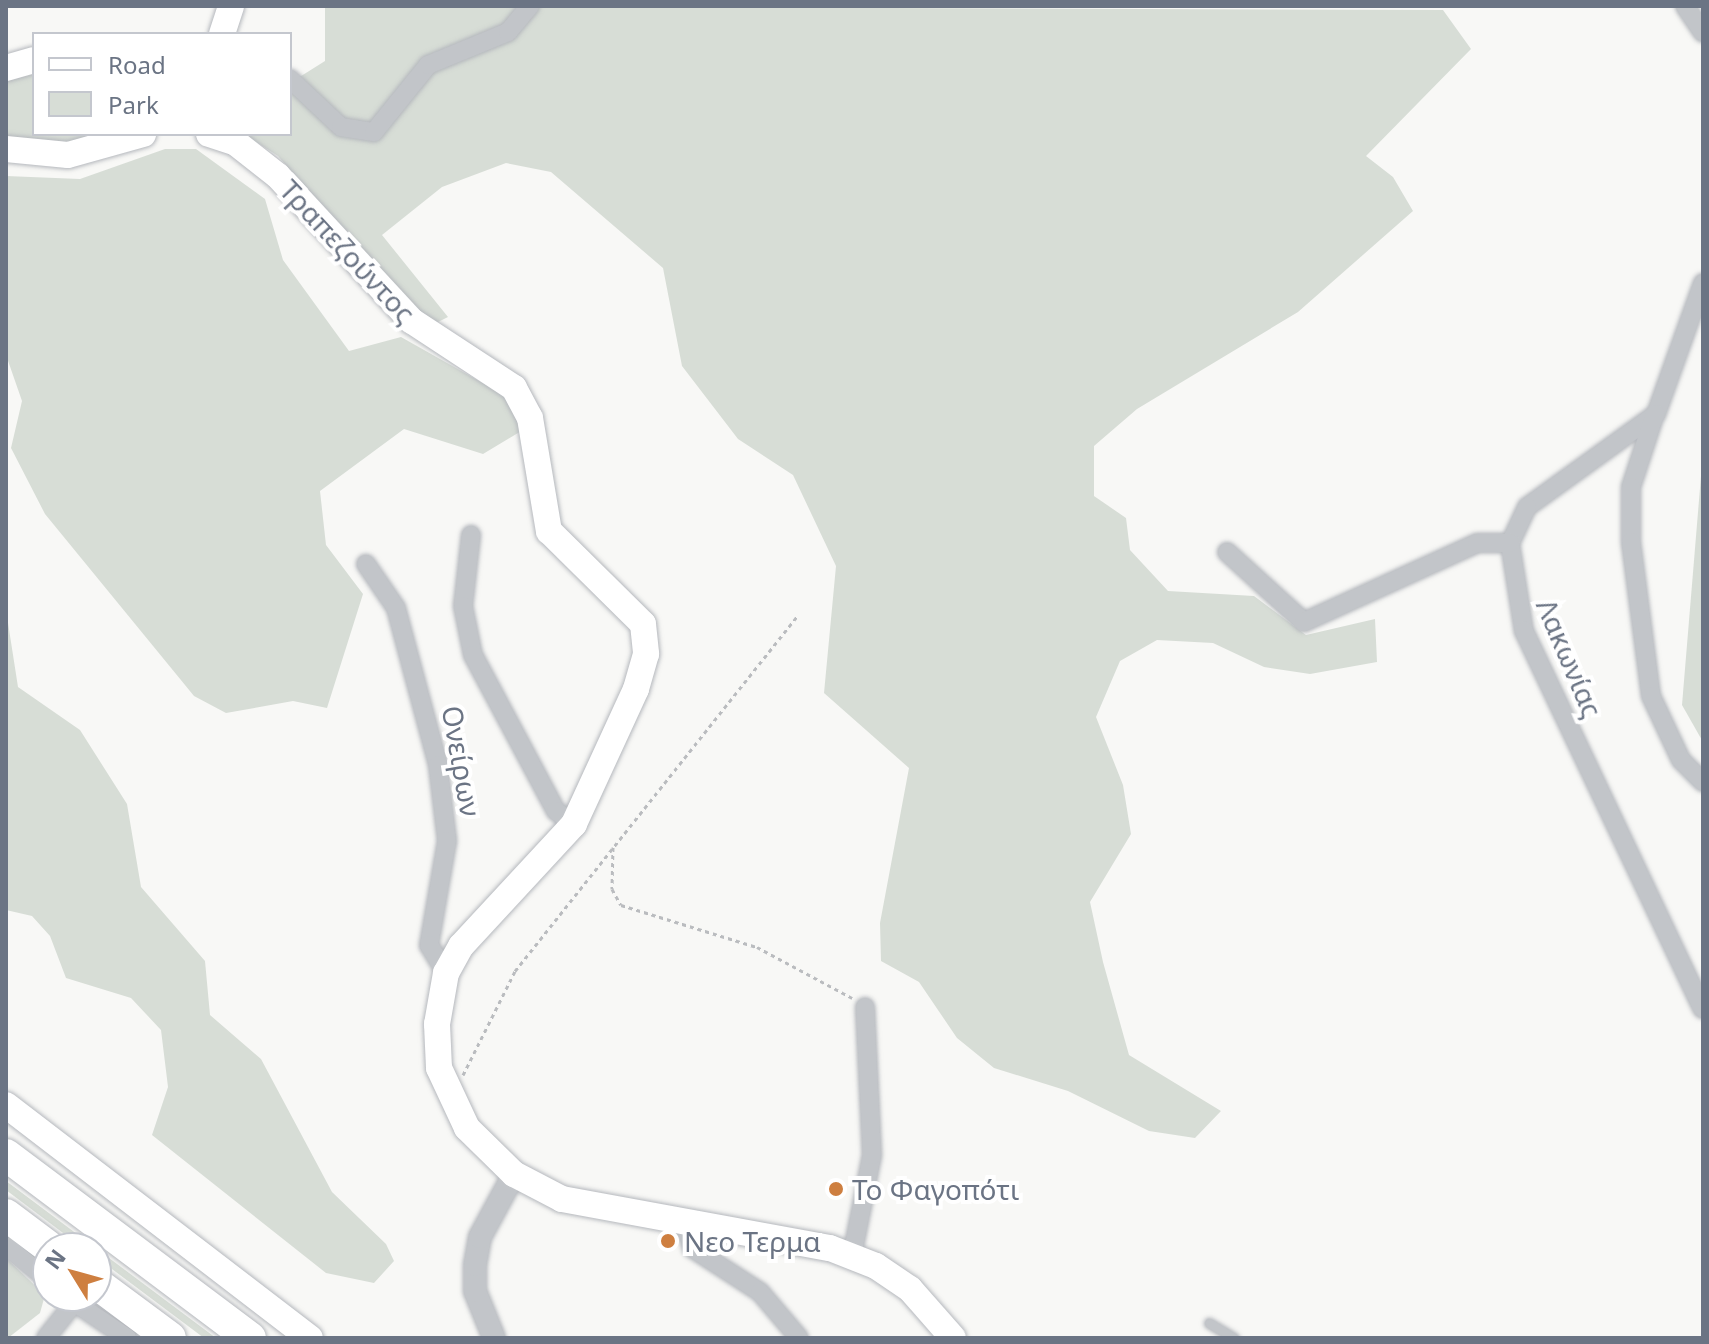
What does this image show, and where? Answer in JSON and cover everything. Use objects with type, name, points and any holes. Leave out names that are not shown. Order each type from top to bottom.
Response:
[{"type":"highway","points":[[6,1155],[250,1338]]},
{"type":"highway","points":[[6,1215],[32,1234]]},
{"type":"highway","points":[[112,1310],[170,1338]]},
{"type":"main road","points":[[223,32],[231,6]]},
{"type":"main road","points":[[6,68],[32,61]]},
{"type":"main road","points":[[6,149],[68,155],[136,136]]},
{"type":"main road","name":"Τραπεζούντος","points":[[215,136],[236,143],[278,176],[412,321],[514,388],[530,418],[549,531],[639,617],[646,645],[641,676],[574,824],[461,946],[446,973],[436,1046],[449,1093],[482,1148],[514,1174],[577,1204],[852,1256],[902,1282],[953,1338]]},
{"type":"main road","points":[[6,1105],[310,1338]]},
{"type":"street","points":[[292,81],[341,127],[374,132],[428,65],[508,32],[530,6]]},
{"type":"street","points":[[1685,6],[1703,33]]},
{"type":"street","points":[[1703,283],[1631,487],[1631,542],[1651,696],[1681,760],[1703,782]]},
{"type":"street","points":[[1227,552],[1304,622],[1477,543],[1510,543],[1527,507],[1656,414]]},
{"type":"street","points":[[471,535],[463,606],[473,655],[556,811],[574,824]]},
{"type":"street","name":"Λακωνίας","points":[[1510,543],[1524,631],[1703,1009]]},
{"type":"street","name":"Ονείρων","points":[[366,564],[396,608],[438,765],[447,841],[429,945],[446,973]]},
{"type":"street","points":[[852,1256],[872,1155],[865,1007]]},
{"type":"street","points":[[494,1338],[475,1291],[475,1265],[480,1237],[514,1174]]},
{"type":"street","points":[[685,1223],[692,1248],[760,1292],[799,1338]]},
{"type":"street","points":[[6,1246],[32,1267]]},
{"type":"street","points":[[46,1338],[65,1312]]},
{"type":"street","points":[[98,1312],[127,1338]]},
{"type":"lane","points":[[1209,1323],[1234,1338]]},
{"type":"path","points":[[449,1093],[515,971],[798,615]]},
{"type":"path","points":[[613,847],[612,889],[621,905],[757,947],[865,1007]]},
{"type":"green space","points":[[325,6],[1443,10],[1471,49],[1366,156],[1393,177],[1413,211],[1298,312],[1137,409],[1094,446],[1094,496],[1126,518],[1130,550],[1168,591],[1254,596],[1306,635],[1375,619],[1377,662],[1310,674],[1264,667],[1213,643],[1157,640],[1120,661],[1096,717],[1123,785],[1131,834],[1090,902],[1103,962],[1129,1055],[1221,1111],[1195,1138],[1149,1131],[1068,1091],[994,1068],[957,1038],[919,982],[881,961],[880,923],[909,768],[824,693],[836,566],[793,475],[738,439],[682,366],[663,268],[551,172],[506,163],[442,187],[382,235],[448,317],[428,327],[278,156],[247,136],[292,136],[292,82],[325,61]]},
{"type":"green space","points":[[32,74],[32,136],[95,136],[57,145],[6,136],[6,81]]},
{"type":"green space","points":[[165,149],[196,149],[265,199],[283,260],[349,351],[401,337],[511,399],[523,430],[483,454],[404,429],[320,491],[326,545],[363,594],[327,708],[293,701],[226,713],[194,696],[45,514],[11,448],[22,401],[6,355],[6,176],[80,179]]},
{"type":"green space","points":[[1703,452],[1703,742],[1682,705]]},
{"type":"green space","points":[[6,610],[18,687],[80,730],[127,804],[141,887],[205,961],[210,1015],[261,1059],[332,1192],[386,1244],[394,1261],[374,1283],[326,1273],[152,1135],[168,1087],[161,1030],[131,998],[66,978],[50,936],[32,916],[6,910]]},
{"type":"green space","points":[[6,1181],[75,1232],[62,1232],[6,1190]]},
{"type":"green space","points":[[6,1258],[32,1283],[32,1312],[40,1312],[8,1338]]},
{"type":"green space","points":[[112,1260],[216,1338],[204,1338],[112,1269]]},
{"type":"place","name":"Το Φαγοπότι","points":[[836,1189]]},
{"type":"place","name":"Νεο Τερμα","points":[[668,1241]]}]
